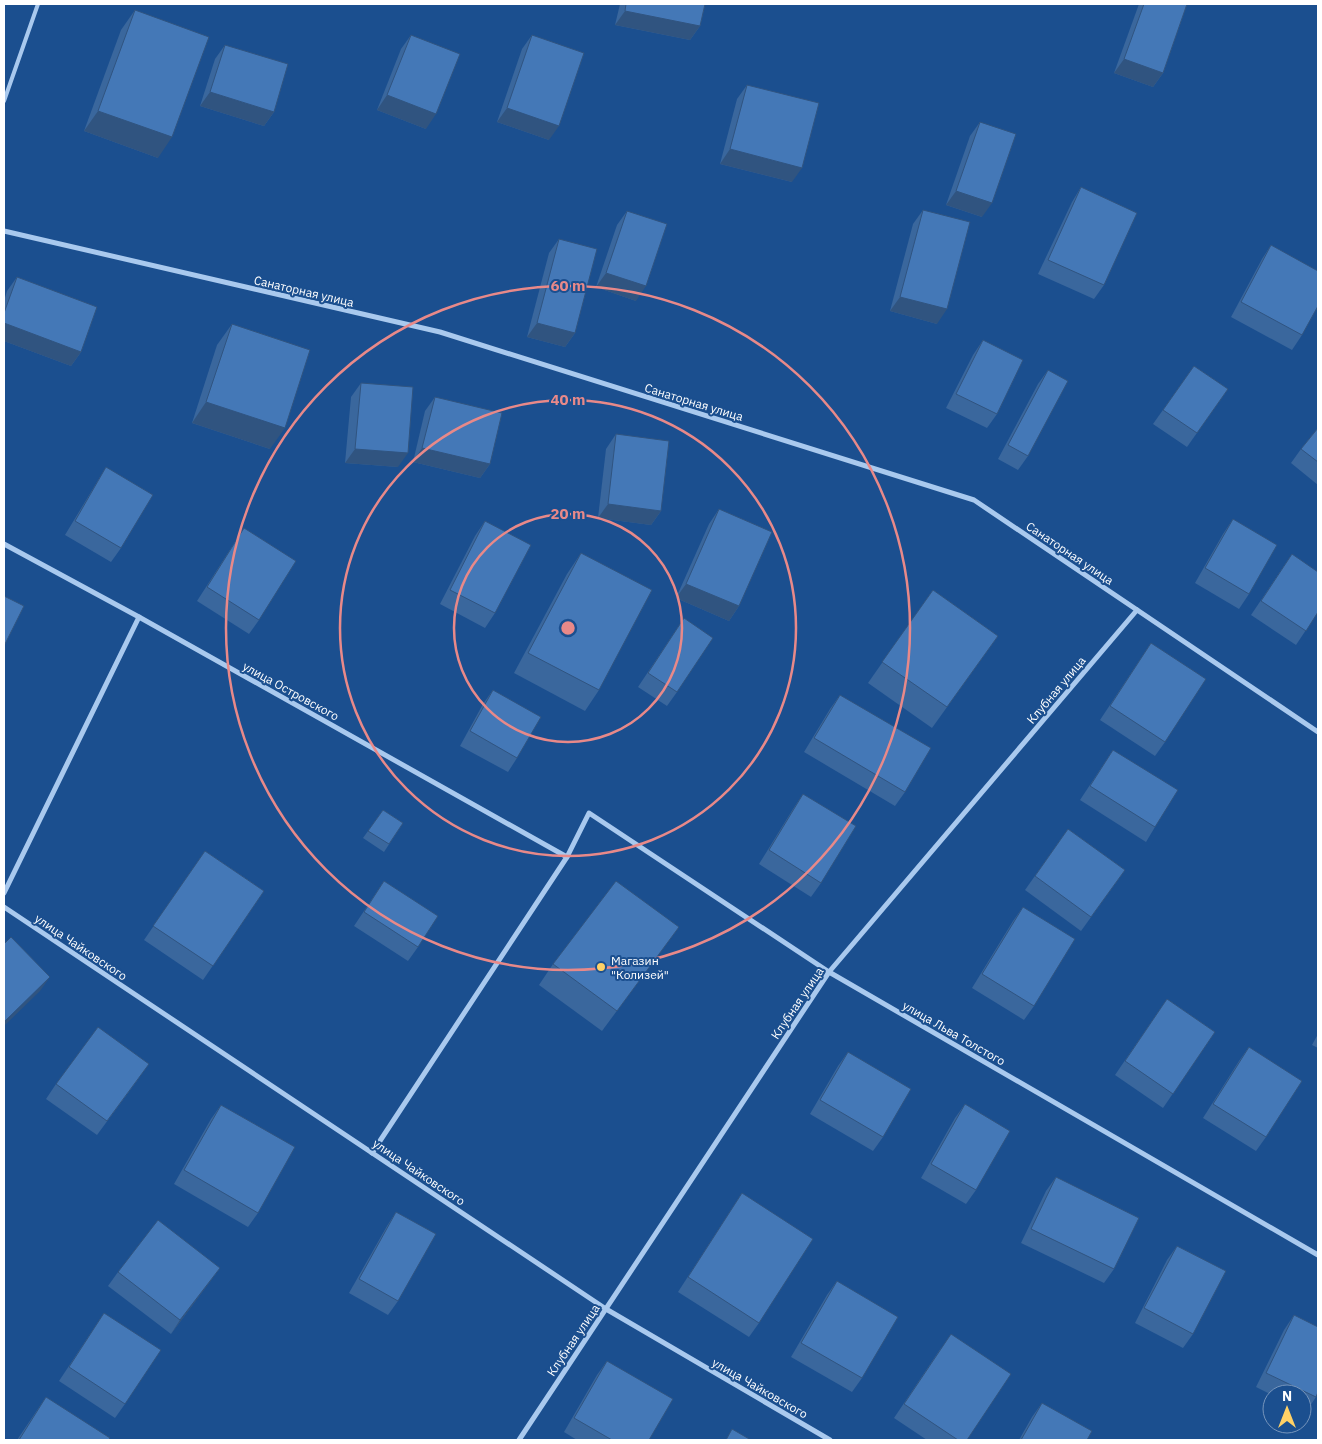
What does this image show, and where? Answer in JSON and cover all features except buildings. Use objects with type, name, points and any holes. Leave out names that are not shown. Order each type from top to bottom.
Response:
[{"type":"street","name":"Санаторная улица","points":[[4,231],[440,332],[974,500],[1318,732]]},
{"type":"street","name":"улица Островского","points":[[4,544],[567,857]]},
{"type":"street","name":"Клубная улица","points":[[519,1440],[829,972],[1137,610]]},
{"type":"street","points":[[4,893],[139,618]]},
{"type":"street","name":"улица Льва Толстого","points":[[567,857],[589,813],[829,972],[1318,1255]]},
{"type":"street","points":[[372,1152],[567,857]]},
{"type":"street","name":"улица Чайковского","points":[[4,907],[606,1309],[830,1440]]},
{"type":"lane","points":[[4,101],[38,4]]},
{"type":"place","name":"Магазин \"Колизей\"","points":[[601,967]]}]
